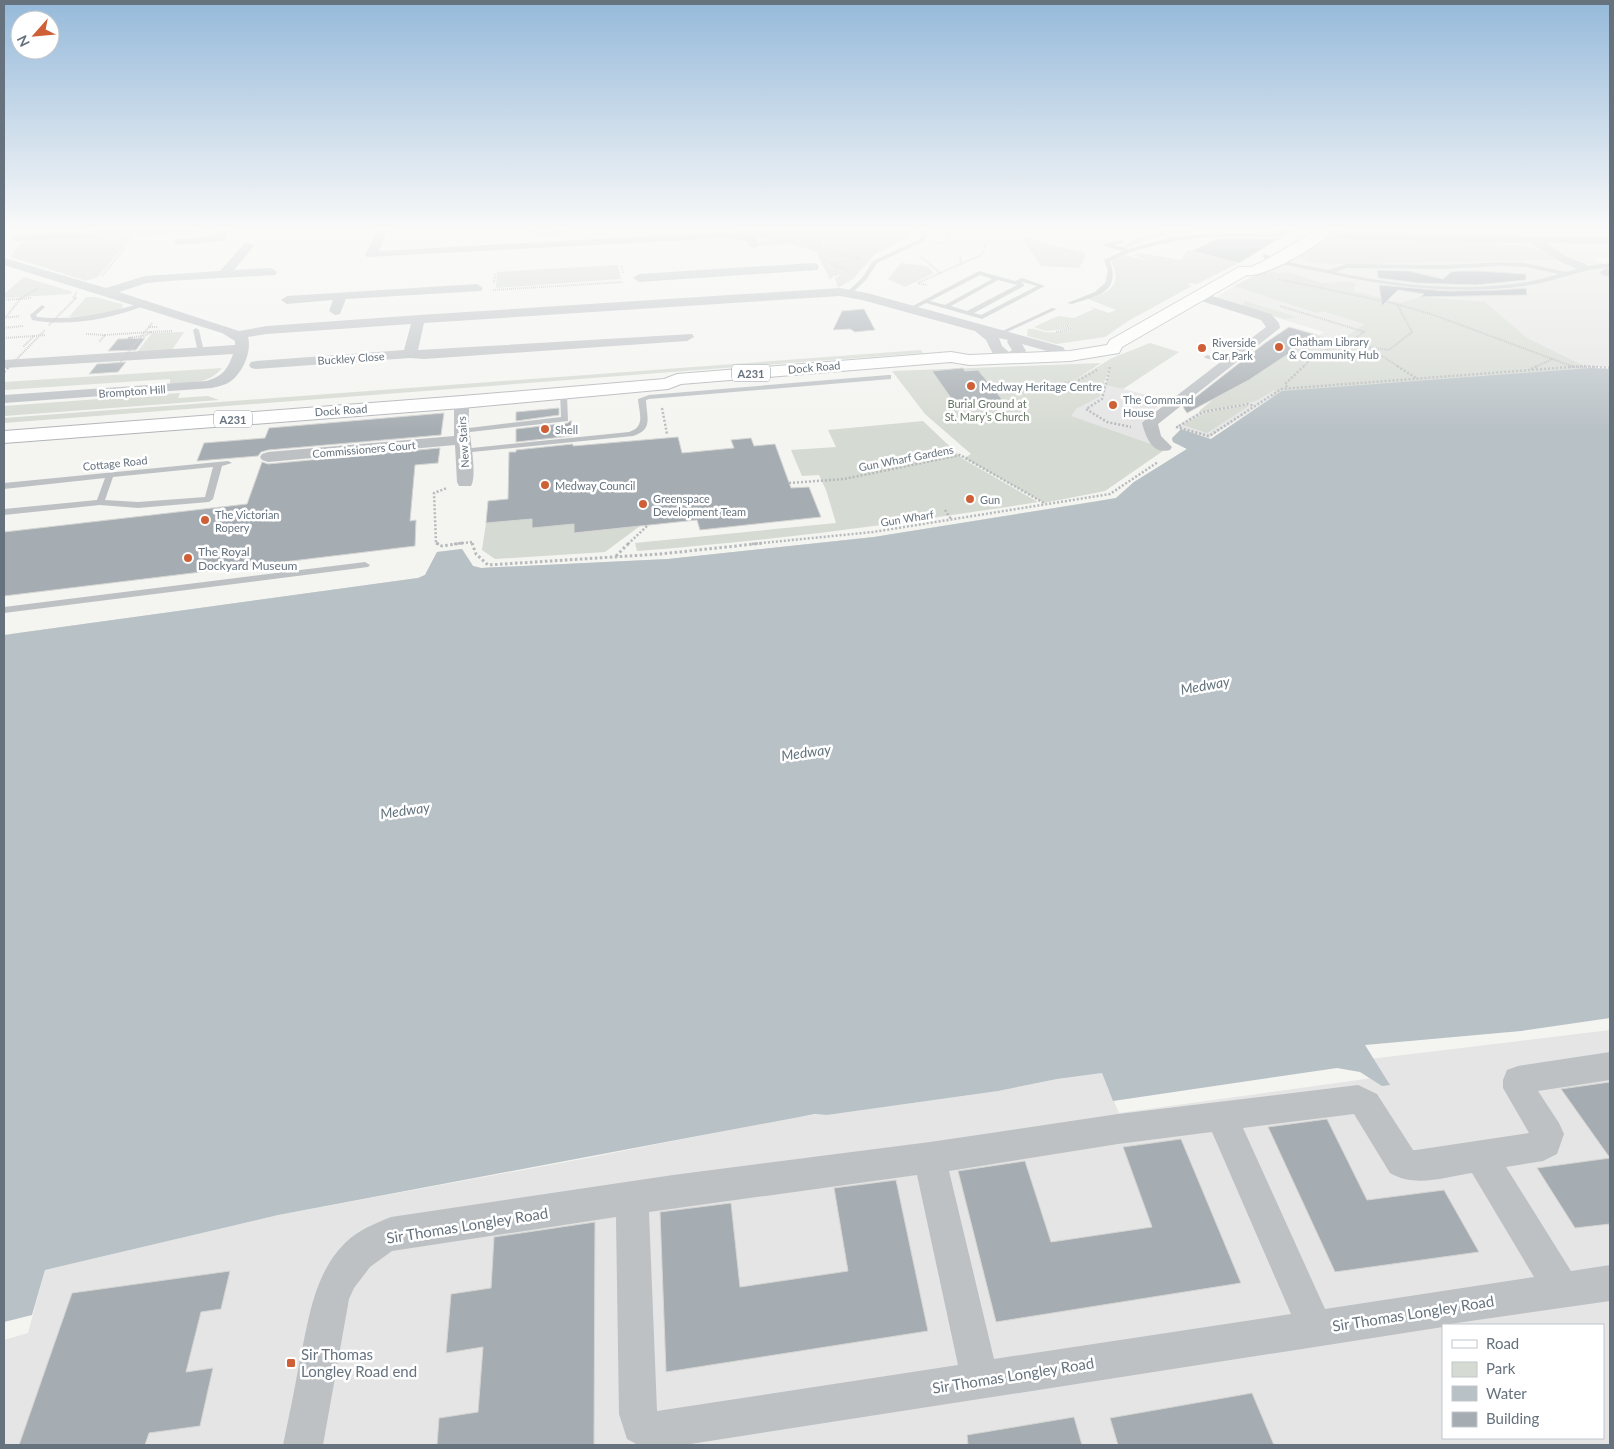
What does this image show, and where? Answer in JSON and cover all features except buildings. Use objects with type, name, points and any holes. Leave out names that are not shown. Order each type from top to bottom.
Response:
[{"type":"main road","name":"Dock Road","points":[[4,437],[562,389],[668,384],[677,379],[951,357],[969,360],[1058,350],[1114,351],[1200,297]]},
{"type":"main road","name":"Dock Road","points":[[1009,354],[1080,356],[1113,349],[1114,351]]},
{"type":"main road","name":"Dock Road","points":[[4,427],[463,397]]},
{"type":"street","points":[[115,297],[240,342]]},
{"type":"street","points":[[287,300],[333,297]]},
{"type":"street","points":[[329,326],[341,297]]},
{"type":"street","points":[[4,368],[201,352],[240,342],[254,330],[419,320],[644,297]]},
{"type":"street","points":[[861,297],[1001,333],[1029,344],[1058,350]]},
{"type":"street","points":[[1164,447],[1154,438],[1150,423],[1273,328],[1272,322],[1266,317],[1224,297]]},
{"type":"street","points":[[410,354],[419,320]]},
{"type":"street","points":[[980,329],[992,338],[994,346],[1009,354],[1015,343],[1001,333]]},
{"type":"street","name":"Buckley Close","points":[[256,365],[688,337]]},
{"type":"street","name":"Brompton Hill","points":[[4,399],[207,385],[228,377],[240,342]]},
{"type":"street","name":"New Stairs","points":[[463,397],[461,441],[466,464],[465,482]]},
{"type":"street","name":"Commissioners Court","points":[[268,457],[461,441]]},
{"type":"street","name":"Sir Thomas Longley Road","points":[[303,1445],[333,1292],[350,1264],[377,1240],[406,1232],[632,1199],[1221,1116],[1360,1099],[1366,1104],[1395,1153],[1405,1165],[1416,1166],[1539,1148],[1546,1143],[1548,1134],[1546,1128],[1518,1088],[1518,1080],[1610,1066]]},
{"type":"street","points":[[1221,1116],[1315,1328]]},
{"type":"street","points":[[1480,1156],[1563,1291]]},
{"type":"street","points":[[930,1158],[980,1380]]},
{"type":"street","name":"Sir Thomas Longley Road","points":[[632,1199],[636,1390],[639,1420],[641,1425],[647,1430],[665,1430],[1610,1283]]},
{"type":"lane","points":[[910,309],[932,297]]},
{"type":"lane","points":[[945,307],[964,297]]},
{"type":"lane","points":[[968,313],[1000,297]]},
{"type":"lane","points":[[924,301],[982,317],[1021,297]]},
{"type":"lane","points":[[1070,303],[1087,297]]},
{"type":"lane","points":[[42,307],[33,316],[34,319],[94,318],[120,313],[142,305]]},
{"type":"lane","points":[[1001,333],[1054,309]]},
{"type":"lane","points":[[196,330],[201,352]]},
{"type":"lane","points":[[1207,357],[1227,362]]},
{"type":"lane","points":[[461,441],[630,434],[640,431],[644,425],[642,399],[888,377]]},
{"type":"lane","points":[[461,441],[565,418],[562,389]]},
{"type":"lane","name":"Cottage Road","points":[[4,486],[223,463],[209,499],[138,505],[100,502]]},
{"type":"lane","points":[[4,512],[100,502],[110,475]]},
{"type":"lane","points":[[4,610],[365,565]]},
{"type":"path","points":[[4,318],[24,297]]},
{"type":"path","points":[[49,325],[76,298],[72,298],[73,297]]},
{"type":"path","points":[[1362,297],[1434,315],[1555,358],[1574,367]]},
{"type":"path","points":[[4,300],[38,298]]},
{"type":"path","points":[[1339,341],[1389,350],[1412,332],[1396,304]]},
{"type":"path","points":[[1279,305],[1365,332],[1346,343],[1314,356],[1285,384],[1287,388]]},
{"type":"path","points":[[118,364],[149,327]]},
{"type":"path","points":[[4,368],[45,330]]},
{"type":"path","points":[[105,335],[150,332],[146,337],[128,338],[142,336]]},
{"type":"path","points":[[4,338],[34,336],[17,352]]},
{"type":"path","points":[[1368,347],[1417,378]]},
{"type":"path","points":[[1114,351],[1102,399],[1086,409],[1102,420],[1124,428],[1151,426]]},
{"type":"path","points":[[1531,370],[1555,358]]},
{"type":"path","points":[[1178,426],[1208,436],[1280,389],[1287,388],[1574,367],[1610,368]]},
{"type":"path","points":[[1057,392],[1082,380],[1097,370]]},
{"type":"path","points":[[1018,394],[1025,390],[1082,380]]},
{"type":"path","points":[[659,396],[667,434]]},
{"type":"path","points":[[1164,447],[1163,438],[1178,426],[1204,412],[1248,404],[1254,406]]},
{"type":"path","name":"Gun Wharf","points":[[465,482],[434,493],[436,543],[442,546],[472,542],[476,554],[488,564],[660,554],[855,534],[1110,494],[1176,450],[1164,447]]},
{"type":"path","name":"Gun Wharf Gardens","points":[[789,484],[844,479],[960,456],[1044,503]]},
{"type":"path","points":[[945,510],[951,519]]},
{"type":"path","points":[[615,557],[648,525]]},
{"type":"shaded area","points":[[1218,297],[1610,297],[1610,367],[1588,367],[1283,390],[1209,438],[1175,427],[1324,332],[1214,299]]},
{"type":"shaded area","points":[[1103,384],[1163,399],[1146,420],[1152,444],[1070,416],[1076,409],[1097,398]]},
{"type":"shaded area","points":[[1610,1030],[1610,1445],[4,1445],[4,1340],[28,1333],[45,1270],[278,1215],[593,1157],[789,1118],[820,1114],[827,1115],[998,1091],[1057,1079],[1102,1073],[1119,1113],[1380,1077],[1370,1059]]},
{"type":"green space","points":[[4,297],[27,297],[4,298]]},
{"type":"green space","points":[[86,297],[95,297],[122,304],[123,307],[118,311],[105,315],[69,317]]},
{"type":"green space","points":[[1094,297],[1173,297],[1128,321],[1105,337],[1056,344],[1027,336],[1028,329],[1045,332],[1071,330],[1070,326],[1063,324],[1059,326],[1067,327],[1068,329],[1046,331],[1034,327],[1058,316],[1074,318],[1094,309],[1088,306],[1109,313],[1116,310],[1088,299]]},
{"type":"green space","points":[[1267,297],[1376,297],[1401,303],[1420,297],[1485,302],[1527,338],[1585,368],[1610,369],[1217,453],[1109,511],[4,635],[418,578],[425,575],[437,552],[462,549],[473,566],[481,568],[668,559],[874,537],[1116,498],[1134,482],[1187,449],[1173,442],[1172,438],[1211,439],[1271,398],[1276,391],[1274,390],[1256,401],[1199,411],[1215,398],[1249,380],[1317,335],[1338,342],[1365,324],[1322,311],[1317,313]]},
{"type":"green space","points":[[1245,301],[1297,317],[1285,319],[1241,306]]},
{"type":"green space","points":[[184,332],[172,350],[137,352],[152,333]]},
{"type":"green space","name":"Burial Ground at St. Mary’s Church","points":[[1150,343],[1179,352],[1123,389],[1106,385],[1110,366],[1099,397],[1076,409],[1071,416],[1160,447],[1163,451],[1105,491],[1044,503],[964,458],[971,454],[925,414],[892,371],[1101,363],[1068,385],[1112,358]]},
{"type":"green space","points":[[921,350],[923,353],[4,423],[4,418]]},
{"type":"green space","points":[[222,368],[205,380],[192,383],[170,384],[170,379],[4,390],[4,382]]},
{"type":"green space","points":[[180,393],[178,398],[208,396],[219,400],[4,416],[4,406]]},
{"type":"green space","points":[[1249,406],[1207,433],[1183,425],[1205,413]]},
{"type":"green space","points":[[923,421],[963,459],[1038,502],[838,531],[637,551],[635,543],[836,523],[826,490],[819,475],[802,476],[791,450],[836,447],[828,430]]},
{"type":"green space","points":[[532,519],[574,524],[575,533],[640,526],[605,552],[495,559],[482,550],[486,523]]},
{"type":"water","name":"Medway","points":[[1591,368],[1610,369],[1610,1018],[1521,1031],[1365,1045],[1390,1085],[1382,1086],[1360,1072],[1337,1068],[1113,1101],[1102,1073],[1057,1079],[998,1091],[827,1115],[815,1114],[278,1215],[45,1270],[32,1315],[4,1322],[4,635],[418,578],[425,575],[437,552],[462,549],[473,566],[481,568],[668,559],[874,537],[1099,501],[1116,498],[1134,482],[1187,449],[1173,442],[1172,438],[1181,429],[1211,439],[1282,391]]},
{"type":"place","name":"Chatham Library & Community Hub","points":[[1279,347]]},
{"type":"place","name":"Riverside Car Park","points":[[1202,348]]},
{"type":"place","name":"Medway Heritage Centre","points":[[971,386]]},
{"type":"place","name":"The Command House","points":[[1113,405]]},
{"type":"place","name":"Shell","points":[[545,429]]},
{"type":"place","name":"Medway Council","points":[[545,485]]},
{"type":"place","name":"Gun","points":[[970,499]]},
{"type":"place","name":"Greenspace Development Team","points":[[643,504]]},
{"type":"place","name":"The Victorian Ropery","points":[[205,520]]},
{"type":"place","name":"The Royal Dockyard Museum","points":[[188,558]]},
{"type":"place","name":"Sir Thomas Longley Road end","points":[[291,1363]]}]
